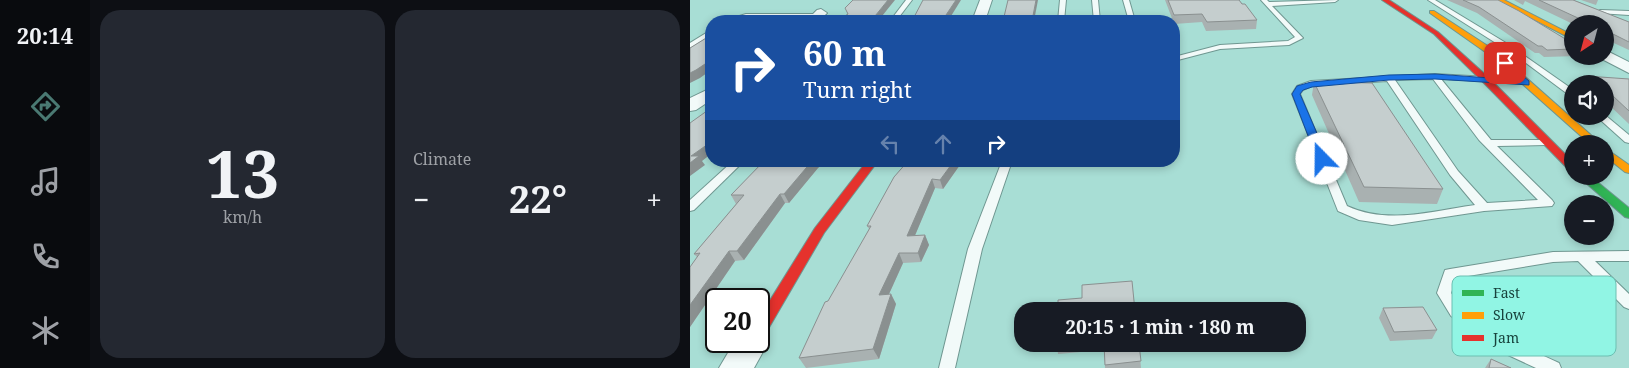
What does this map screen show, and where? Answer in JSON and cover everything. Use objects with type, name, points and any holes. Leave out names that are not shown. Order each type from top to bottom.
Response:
[{"type":"main road","points":[[1385,0],[1436,33],[1485,78],[1564,160]]},
{"type":"main road","points":[[1499,0],[1564,33]]},
{"type":"main road","points":[[1420,5],[1494,54],[1586,135]]},
{"type":"main road","points":[[1485,78],[1526,83]]},
{"type":"main road","points":[[1614,158],[1629,170]]},
{"type":"main road","points":[[770,313],[820,231],[868,167]]},
{"type":"main road","points":[[1594,185],[1629,214]]},
{"type":"street","points":[[980,15],[986,0]]},
{"type":"street","points":[[1614,59],[1629,68]]},
{"type":"street","points":[[690,106],[705,97]]},
{"type":"street","points":[[736,368],[745,353]]},
{"type":"lane","points":[[898,15],[909,0]]},
{"type":"lane","points":[[1062,15],[1063,0]]},
{"type":"lane","points":[[1095,0],[1096,15]]},
{"type":"lane","points":[[1126,0],[1130,15]]},
{"type":"lane","points":[[1266,2],[1335,0]]},
{"type":"lane","points":[[1431,0],[1483,29],[1537,65],[1564,87]]},
{"type":"lane","points":[[1180,57],[1220,47],[1289,43],[1300,38],[1266,2]]},
{"type":"lane","points":[[1593,9],[1622,22]]},
{"type":"lane","points":[[1600,12],[1629,13]]},
{"type":"lane","points":[[690,46],[705,36]]},
{"type":"lane","points":[[1435,76],[1488,143],[1548,203],[1484,207],[1392,221],[1359,216],[1342,208],[1296,94],[1300,88],[1311,84],[1389,78],[1435,76],[1485,78]]},
{"type":"lane","points":[[1389,78],[1454,173],[1484,207]]},
{"type":"lane","points":[[1611,125],[1629,140]]},
{"type":"lane","points":[[1488,143],[1546,142]]},
{"type":"lane","points":[[690,207],[733,167]]},
{"type":"lane","points":[[947,368],[975,249],[1005,167]]},
{"type":"lane","points":[[1452,306],[1444,293],[1450,274],[1553,257],[1629,256]]},
{"type":"lane","points":[[1582,257],[1601,276]]},
{"type":"lane","points":[[1616,290],[1629,303]]},
{"type":"lane","points":[[1527,356],[1553,368]]},
{"type":"building","points":[[853,0],[888,0],[876,15],[846,15],[848,14],[845,8]]},
{"type":"building","points":[[923,0],[956,0],[946,15],[915,15]]},
{"type":"building","points":[[1008,0],[1036,0],[1033,15],[1004,15]]},
{"type":"building","points":[[1168,0],[1239,0],[1242,4],[1245,4],[1257,20],[1207,22],[1202,14],[1174,15]]},
{"type":"building","points":[[1463,0],[1498,0],[1564,38],[1564,49],[1547,50],[1542,46],[1538,46],[1479,7]]},
{"type":"building","points":[[1539,0],[1573,0],[1611,15],[1572,15]]},
{"type":"building","points":[[1614,16],[1629,22],[1629,42],[1614,34]]},
{"type":"building","points":[[705,39],[705,64],[690,73],[690,48]]},
{"type":"building","points":[[1614,78],[1629,79],[1629,111],[1614,97]]},
{"type":"building","points":[[1314,82],[1372,83],[1443,189],[1364,187]]},
{"type":"building","points":[[705,112],[705,146],[691,156],[699,156],[690,163],[690,123]]},
{"type":"building","points":[[758,167],[807,167],[784,194],[780,194],[737,251],[729,251],[690,305],[690,267],[700,253],[694,254],[744,195],[731,195]]},
{"type":"building","points":[[903,167],[950,167],[940,180],[932,179],[907,236],[925,235],[918,253],[899,253],[879,295],[891,294],[873,349],[799,358],[825,302],[828,301],[871,226],[867,226],[894,177]]},
{"type":"building","points":[[1132,281],[1134,302],[1058,302],[1058,300],[1082,298],[1082,285]]},
{"type":"building","points":[[1423,307],[1437,330],[1394,332],[1383,308]]},
{"type":"building","points":[[1104,352],[1140,352],[1141,361],[1105,365]]},
{"type":"building","points":[[1491,359],[1511,368],[1489,368]]},
{"type":"traffic: fast","points":[[1594,185],[1629,214]]},
{"type":"traffic: slow","points":[[1499,0],[1564,33]]},
{"type":"traffic: slow","points":[[1432,12],[1494,54],[1586,135]]},
{"type":"traffic: slow","points":[[1614,158],[1629,170]]},
{"type":"traffic: jam","points":[[1385,0],[1436,33],[1485,79],[1564,159]]},
{"type":"traffic: jam","points":[[770,313],[819,231],[868,167]]},
{"type":"route","points":[[1322,159],[1296,94],[1300,88],[1311,84],[1435,76],[1485,78],[1526,83],[1505,63]]}]
